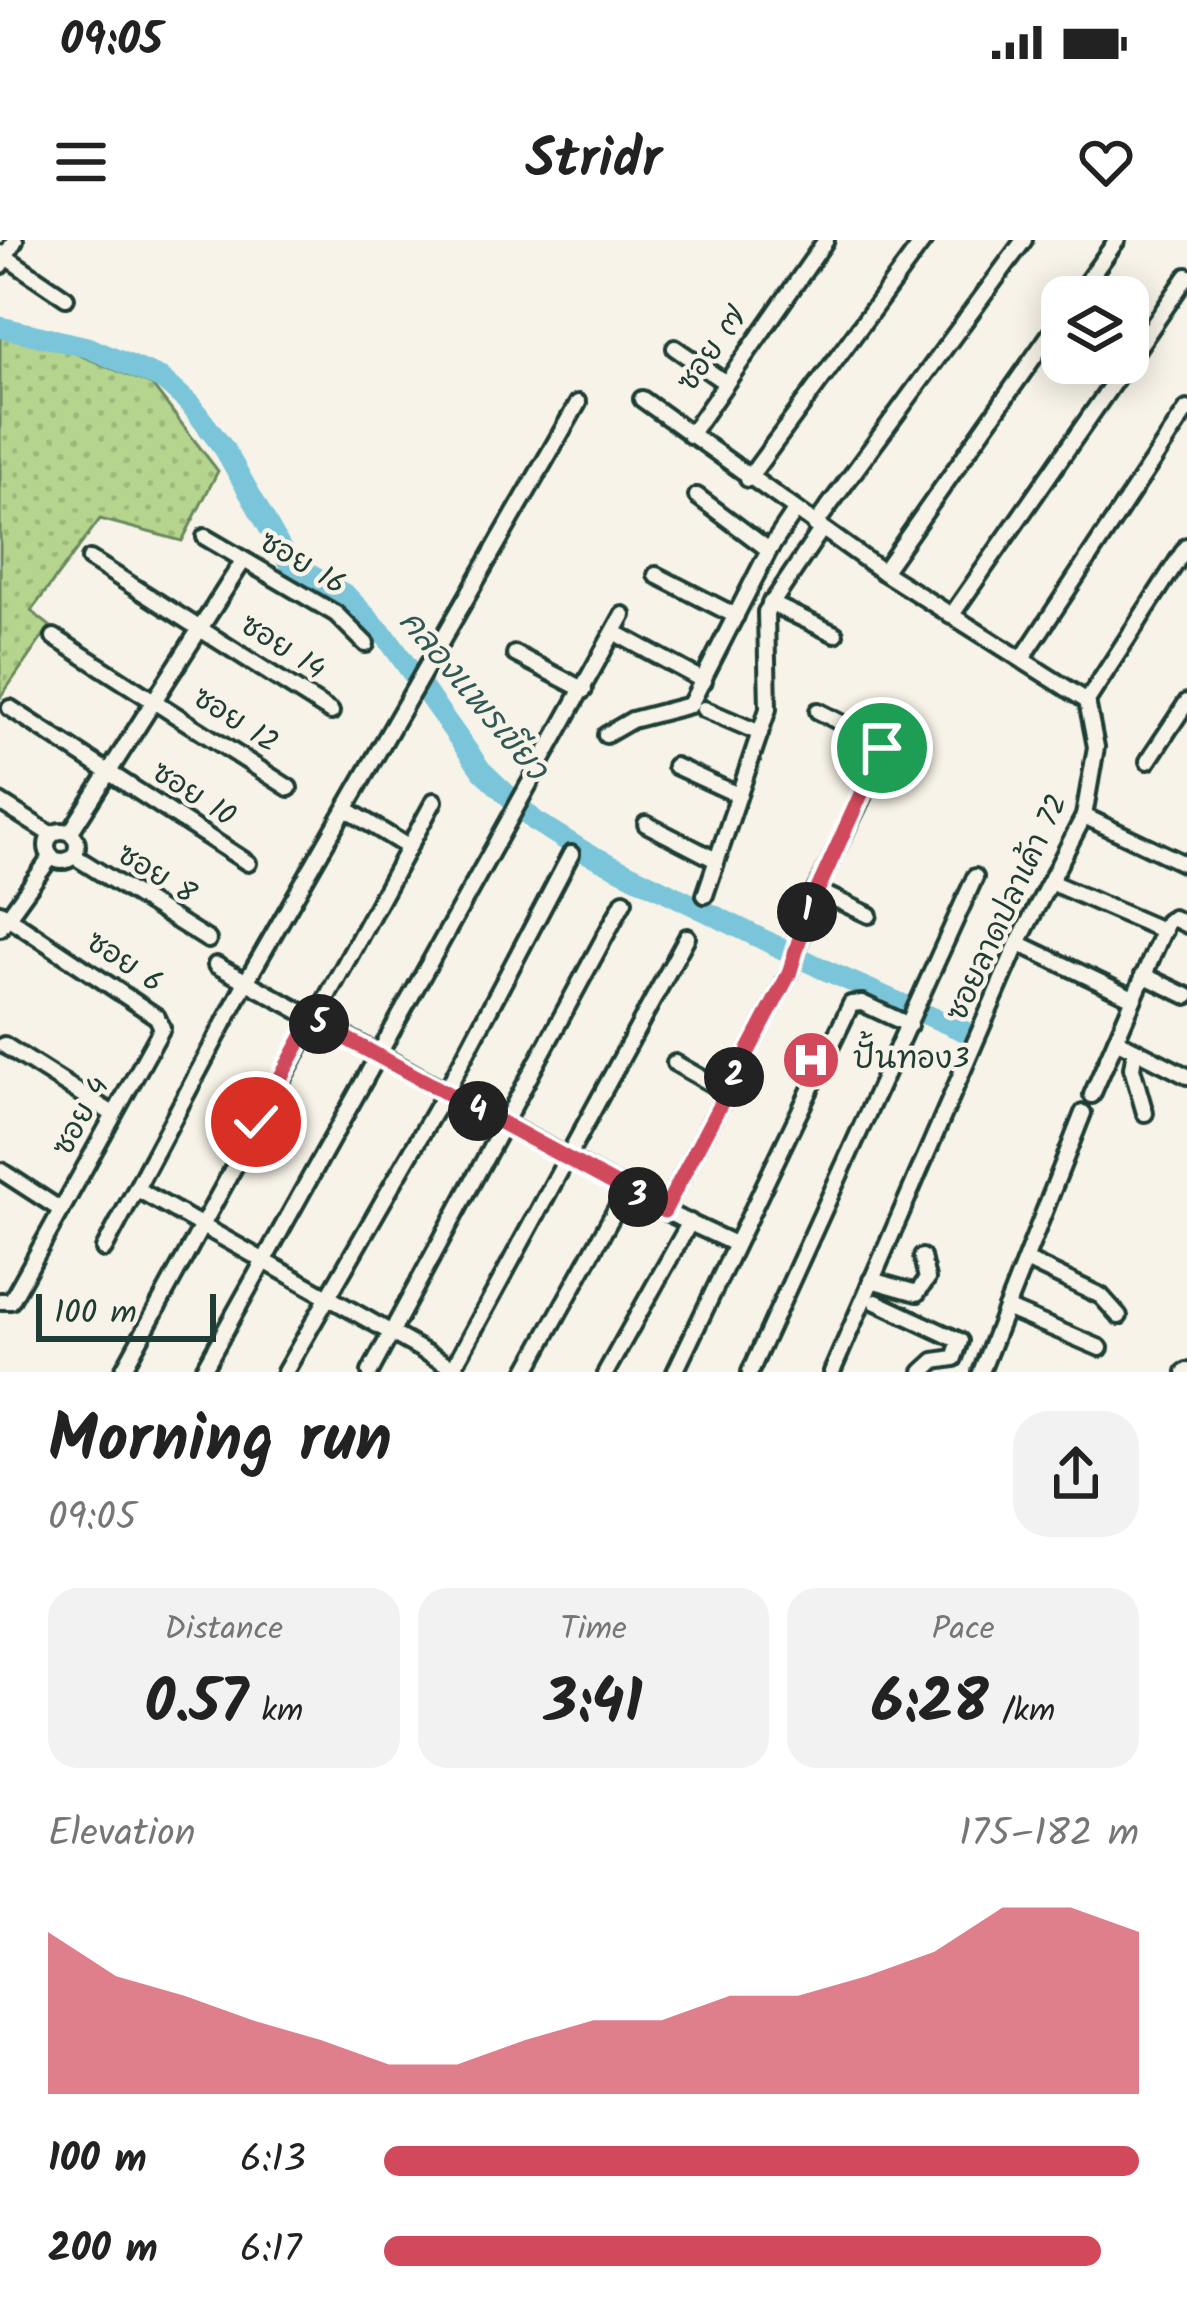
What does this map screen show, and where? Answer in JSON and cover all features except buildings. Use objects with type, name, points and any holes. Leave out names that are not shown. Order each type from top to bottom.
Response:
[{"type":"street","points":[[15,240],[2,258],[66,298]]},
{"type":"street","name":"ซอย ๗","points":[[690,435],[723,381],[826,240]]},
{"type":"street","points":[[748,479],[924,240]]},
{"type":"street","points":[[705,895],[770,697],[765,622],[770,603],[818,527],[1024,240]]},
{"type":"street","points":[[1091,276],[1117,240]]},
{"type":"street","points":[[1149,332],[1187,276]]},
{"type":"street","points":[[883,572],[1041,347]]},
{"type":"street","points":[[675,348],[723,381]]},
{"type":"street","points":[[951,616],[1113,384]]},
{"type":"street","points":[[642,398],[794,512],[1087,701],[1187,546]]},
{"type":"street","points":[[104,1249],[246,982],[578,403]]},
{"type":"street","points":[[1022,659],[1187,409]]},
{"type":"street","points":[[698,496],[769,550]]},
{"type":"street","points":[[606,735],[632,720],[682,711],[704,681],[769,550],[794,512]]},
{"type":"street","name":"ซอย 16","points":[[205,537],[336,614],[366,644]]},
{"type":"street","name":"ซอย 14","points":[[90,559],[332,712]]},
{"type":"street","points":[[70,833],[243,561]]},
{"type":"street","points":[[656,575],[736,616]]},
{"type":"street","points":[[770,603],[835,634]]},
{"type":"street","points":[[202,1372],[623,614]]},
{"type":"street","points":[[621,636],[704,681]]},
{"type":"street","name":"ซอย 12","points":[[54,637],[289,788]]},
{"type":"street","points":[[515,654],[584,689]]},
{"type":"street","name":"ซอยลาดปลาเค้า 72","points":[[832,1372],[1018,943],[1084,815],[1096,747],[1087,701]]},
{"type":"street","name":"ซอย 10","points":[[10,708],[248,863]]},
{"type":"street","points":[[1148,761],[1185,708]]},
{"type":"street","points":[[704,710],[760,733]]},
{"type":"street","points":[[664,1211],[794,964],[816,890],[882,748],[818,711]]},
{"type":"street","points":[[675,766],[738,795]]},
{"type":"street","points":[[122,1372],[434,801]]},
{"type":"street","points":[[0,802],[52,835],[70,833]]},
{"type":"street","points":[[346,809],[408,847]]},
{"type":"street","points":[[1084,815],[1187,865]]},
{"type":"street","points":[[646,824],[716,860]]},
{"type":"street","points":[[52,835],[47,844],[51,857],[60,862],[74,856],[77,841],[70,833]]},
{"type":"street","points":[[285,1372],[445,1093],[571,854]]},
{"type":"street","name":"ซอย 8","points":[[74,856],[208,940]]},
{"type":"street","points":[[2,919],[51,857]]},
{"type":"street","points":[[750,1372],[975,878]]},
{"type":"street","points":[[1050,882],[1163,931]]},
{"type":"street","points":[[816,890],[869,915]]},
{"type":"street","points":[[370,1372],[624,901]]},
{"type":"street","points":[[1092,1095],[1163,931],[1173,918],[1187,925]]},
{"type":"street","name":"ซอย 6","points":[[2,919],[157,1017],[161,1033],[137,1074]]},
{"type":"street","points":[[137,1190],[455,1371],[687,937]]},
{"type":"street","points":[[1018,943],[1133,998]]},
{"type":"street","points":[[216,964],[566,1159],[736,1244]]},
{"type":"street","points":[[1143,975],[1187,996]]},
{"type":"street","points":[[675,1372],[851,1004],[913,1013]]},
{"type":"street","points":[[1116,1040],[1187,1076]]},
{"type":"street","points":[[4,1045],[112,1114]]},
{"type":"street","points":[[1135,1050],[1132,1068],[1144,1113]]},
{"type":"street","points":[[676,1064],[727,1092]]},
{"type":"street","name":"ซอย 4","points":[[0,1301],[11,1301],[137,1074]]},
{"type":"street","points":[[981,1372],[1083,1113]]},
{"type":"street","points":[[1,1171],[62,1210]]},
{"type":"street","points":[[526,1372],[626,1191]]},
{"type":"street","points":[[606,1372],[689,1222]]},
{"type":"street","points":[[871,1280],[917,1293],[927,1280],[922,1257]]},
{"type":"street","points":[[1027,1260],[1101,1296],[1119,1316]]},
{"type":"street","points":[[876,1302],[959,1341],[955,1357],[934,1361],[922,1372]]},
{"type":"street","points":[[1006,1308],[1100,1348]]},
{"type":"green space","points":[[0,335],[75,353],[152,385],[218,471],[182,541],[100,519],[31,611],[50,626],[0,698]]},
{"type":"waterway","name":"คลองแพรเขียว","points":[[0,327],[87,347],[162,379],[190,404],[225,450],[289,563],[346,595],[387,638],[482,771],[535,821],[583,851],[825,970],[968,1033]]},
{"type":"place","name":"ปั้นทอง3","points":[[811,1060]]},
{"type":"route","points":[[256,1122],[312,1020],[664,1211],[794,964],[816,890],[882,757],[882,748]]}]
